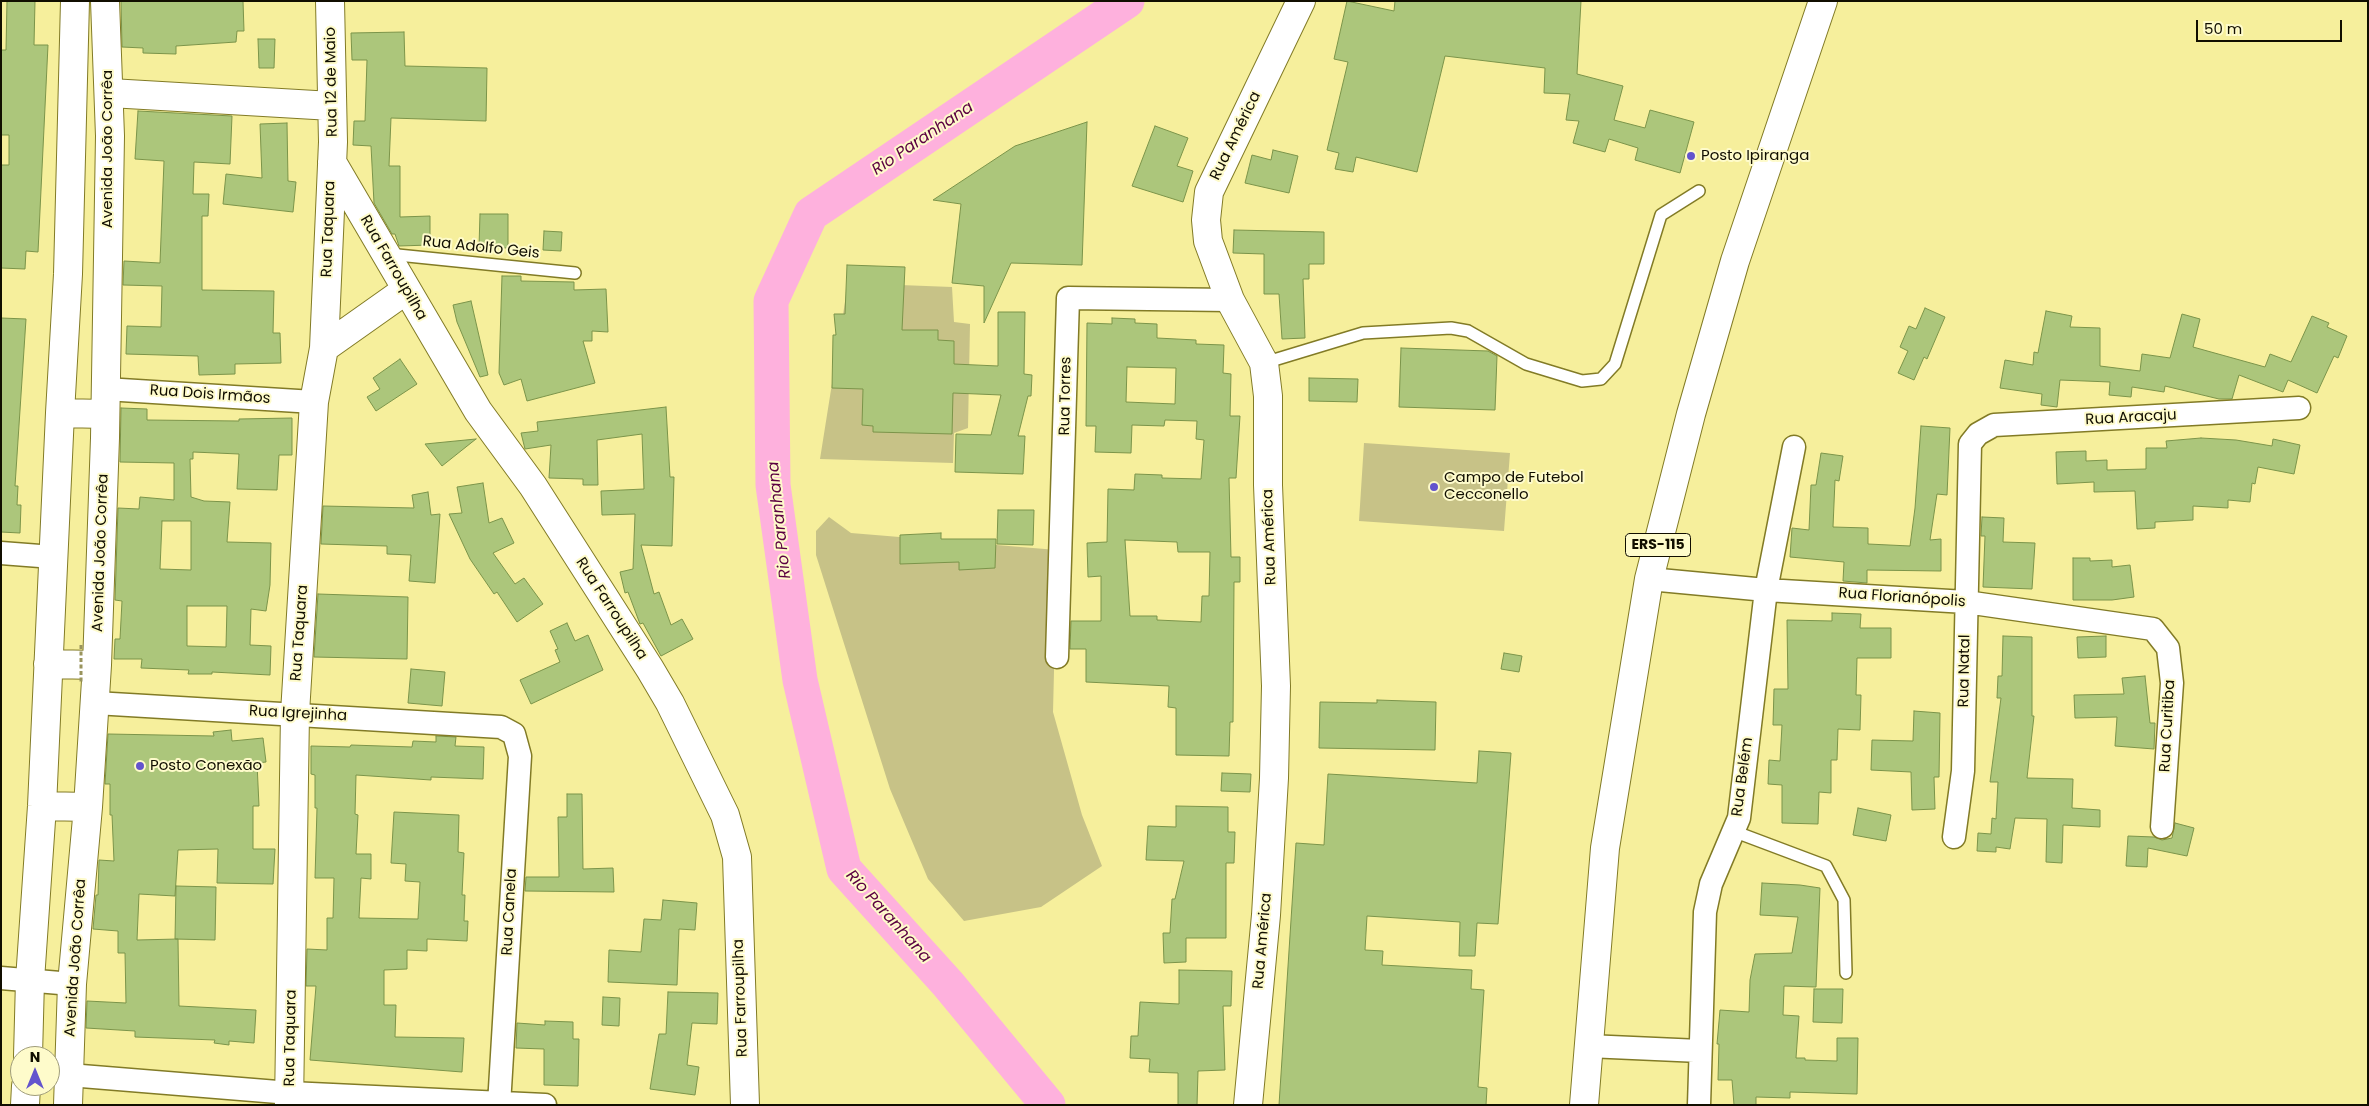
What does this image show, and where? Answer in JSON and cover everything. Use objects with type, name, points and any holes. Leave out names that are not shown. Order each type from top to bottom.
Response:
[{"type":"street","points":[[28,1046],[30,980],[42,806],[68,274],[76,1]]},
{"type":"street","name":"Avenida João Corrêa","points":[[68,1105],[72,984],[88,807],[88,674],[105,401],[109,93],[105,1]]},
{"type":"street","name":"Rua 12 de Maio","points":[[330,1],[332,162]]},
{"type":"street","name":"Rua América","points":[[1248,1105],[1266,915],[1276,723],[1268,485],[1268,396],[1264,363],[1230,300],[1208,241],[1206,220],[1209,192],[1301,1]]},
{"type":"street","name":"ERS-115","points":[[1584,1105],[1605,848],[1649,579],[1691,414],[1735,261],[1819,2]]},
{"type":"street","points":[[74,110],[79,118],[91,123],[104,119],[109,93],[100,65],[87,63],[75,73]]},
{"type":"street","points":[[109,93],[332,106]]},
{"type":"street","name":"Rua Farroupilha","points":[[332,162],[384,254],[478,411],[533,486],[650,669],[670,704],[725,815],[737,857],[746,1105]]},
{"type":"street","name":"Rua Taquara","points":[[289,1099],[295,713],[314,402],[324,348],[332,162]]},
{"type":"street","points":[[324,348],[406,290]]},
{"type":"street","name":"Rua Torres","points":[[1058,656],[1068,298],[1230,300]]},
{"type":"street","points":[[326,299],[370,314]]},
{"type":"street","points":[[60,413],[105,401]]},
{"type":"street","name":"Rua Dois Irmãos","points":[[105,401],[314,402]]},
{"type":"street","name":"Rua Aracaju","points":[[1970,444],[1978,434],[1994,425],[2299,408]]},
{"type":"street","name":"Rua Natal","points":[[1954,837],[1963,770],[1970,444]]},
{"type":"street","name":"Rua Belém","points":[[1700,1105],[1700,1051],[1706,912],[1710,884],[1739,818],[1766,590],[1794,447]]},
{"type":"street","points":[[1,553],[53,557]]},
{"type":"street","name":"Rua Florianópolis","points":[[1649,579],[1766,590],[1966,602],[2153,629]]},
{"type":"street","name":"Rua Curitiba","points":[[2153,629],[2168,648],[2172,683],[2162,827]]},
{"type":"street","points":[[48,664],[88,674]]},
{"type":"street","name":"Rua Igrejinha","points":[[88,674],[295,713],[501,727]]},
{"type":"street","name":"Rua Canela","points":[[499,1103],[520,756],[514,734],[501,727]]},
{"type":"street","points":[[42,806],[88,807]]},
{"type":"street","points":[[1,978],[72,984]]},
{"type":"street","points":[[1588,1046],[1700,1051]]},
{"type":"street","points":[[70,1075],[289,1099],[546,1105]]},
{"type":"lane","points":[[1264,363],[1364,333],[1451,328],[1468,331],[1526,364],[1582,382],[1601,379],[1615,364],[1661,215],[1699,191]]},
{"type":"lane","name":"Rua Adolfo Geis","points":[[384,254],[575,273]]},
{"type":"lane","points":[[1733,832],[1826,866],[1844,900],[1846,973]]},
{"type":"shaded area","points":[[848,283],[952,287],[954,322],[970,324],[968,428],[954,433],[953,463],[820,459]]},
{"type":"shaded area","name":"Campo de Futebol Cecconello","points":[[1364,443],[1510,453],[1504,531],[1359,521]]},
{"type":"shaded area","points":[[829,517],[851,533],[1057,550],[1053,712],[1082,815],[1102,866],[1041,907],[964,921],[928,879],[890,789],[816,555],[816,531]]},
{"type":"building","points":[[7,1],[35,1],[34,45],[48,45],[38,252],[26,251],[25,269],[1,268],[1,165],[9,165],[9,135],[1,135],[1,50],[6,50]]},
{"type":"building","points":[[121,1],[243,1],[244,31],[237,31],[236,42],[176,46],[176,54],[143,53],[143,48],[122,47]]},
{"type":"building","points":[[1347,1],[1394,11],[1395,1],[1581,1],[1577,74],[1623,86],[1614,120],[1645,128],[1650,110],[1694,122],[1680,173],[1635,160],[1638,148],[1609,139],[1605,152],[1573,143],[1579,121],[1566,120],[1570,94],[1544,93],[1545,68],[1445,56],[1417,172],[1356,157],[1353,172],[1335,169],[1339,153],[1327,150],[1348,62],[1334,59]]},
{"type":"building","points":[[404,32],[405,66],[487,68],[486,121],[391,118],[389,166],[400,166],[400,217],[430,216],[430,245],[399,246],[395,234],[392,234],[374,203],[371,146],[353,145],[354,121],[365,121],[367,60],[352,60],[351,33]]},
{"type":"building","points":[[258,39],[275,39],[274,68],[259,68]]},
{"type":"building","points":[[138,111],[232,116],[230,164],[194,162],[193,194],[209,194],[208,216],[202,216],[202,290],[274,291],[273,333],[280,333],[281,363],[235,364],[235,374],[199,375],[198,356],[126,354],[127,326],[161,327],[162,286],[123,285],[124,261],[160,263],[164,161],[135,159]]},
{"type":"building","points":[[1087,122],[1082,265],[1011,263],[984,323],[984,286],[952,283],[961,204],[933,200],[1015,146]]},
{"type":"building","points":[[287,123],[288,181],[296,182],[293,212],[223,204],[226,174],[262,178],[260,124]]},
{"type":"building","points":[[1155,126],[1188,138],[1177,166],[1193,171],[1183,202],[1132,186]]},
{"type":"building","points":[[1273,150],[1298,156],[1289,193],[1245,183],[1252,155],[1271,160]]},
{"type":"building","points":[[480,214],[508,214],[508,248],[479,247]]},
{"type":"building","points":[[1234,230],[1324,232],[1324,264],[1309,264],[1309,279],[1303,279],[1305,338],[1282,339],[1279,294],[1264,294],[1264,254],[1233,253]]},
{"type":"building","points":[[544,231],[562,232],[561,251],[543,250]]},
{"type":"building","points":[[847,265],[905,267],[902,330],[938,330],[938,340],[954,341],[954,364],[998,366],[998,312],[1025,312],[1024,374],[1032,375],[1031,396],[1028,396],[1018,436],[1025,436],[1023,474],[955,472],[956,434],[991,435],[1001,395],[953,393],[952,434],[873,432],[873,426],[862,425],[863,389],[832,388],[833,335],[836,335],[834,314],[845,314]]},
{"type":"building","points":[[502,276],[521,276],[521,281],[574,282],[574,290],[606,289],[608,332],[592,331],[592,341],[583,341],[595,383],[527,401],[521,379],[504,385],[499,373]]},
{"type":"building","points":[[471,301],[488,375],[480,377],[457,322],[453,305]]},
{"type":"building","points":[[1925,308],[1945,317],[1927,359],[1924,357],[1914,380],[1898,373],[1908,351],[1900,347],[1909,326],[1916,329]]},
{"type":"building","points":[[2046,311],[2072,316],[2070,327],[2100,328],[2100,366],[2140,371],[2142,354],[2170,358],[2182,314],[2200,319],[2193,347],[2265,367],[2270,354],[2291,362],[2312,316],[2329,323],[2327,327],[2347,336],[2338,358],[2334,356],[2317,393],[2288,380],[2283,392],[2239,375],[2232,399],[2219,399],[2165,386],[2164,392],[2132,387],[2131,397],[2109,395],[2110,382],[2060,380],[2057,407],[2041,405],[2042,394],[2000,388],[2005,360],[2033,365],[2034,352],[2038,353]]},
{"type":"building","points":[[1,318],[26,319],[15,486],[18,486],[17,505],[21,505],[20,533],[1,532]]},
{"type":"building","points":[[1112,318],[1135,319],[1135,323],[1157,324],[1157,338],[1196,340],[1196,344],[1224,345],[1223,373],[1231,374],[1230,416],[1240,416],[1236,478],[1229,478],[1231,557],[1240,557],[1240,582],[1234,582],[1233,722],[1230,722],[1229,756],[1176,755],[1176,708],[1168,707],[1169,686],[1086,682],[1086,649],[1070,649],[1071,621],[1101,621],[1101,576],[1088,577],[1087,543],[1107,542],[1108,489],[1134,490],[1135,474],[1162,475],[1162,478],[1201,479],[1204,440],[1196,439],[1197,421],[1165,420],[1164,426],[1132,425],[1131,453],[1095,452],[1096,426],[1086,426],[1087,323],[1112,324]],"holes":[[[1127,367],[1176,368],[1175,404],[1126,402]],[[1125,540],[1177,542],[1178,552],[1210,552],[1209,596],[1202,596],[1201,622],[1157,620],[1157,616],[1130,616]]]},
{"type":"building","points":[[1401,348],[1488,351],[1497,356],[1495,410],[1399,407]]},
{"type":"building","points":[[400,359],[417,384],[376,411],[367,397],[380,389],[373,378]]},
{"type":"building","points":[[1309,378],[1358,379],[1357,402],[1309,401]]},
{"type":"building","points":[[666,407],[670,477],[674,477],[672,546],[641,545],[654,594],[659,592],[671,625],[682,619],[693,639],[661,656],[643,623],[640,624],[628,592],[625,593],[620,572],[633,569],[635,514],[602,515],[601,491],[644,489],[642,434],[597,440],[598,485],[583,485],[583,479],[549,478],[551,445],[525,449],[521,433],[538,431],[537,422]]},
{"type":"building","points":[[121,408],[147,409],[147,420],[239,421],[239,419],[292,418],[292,455],[279,455],[277,490],[237,489],[239,454],[193,452],[193,459],[190,459],[191,497],[204,501],[230,502],[227,542],[271,543],[270,585],[266,611],[251,609],[250,645],[271,646],[270,675],[212,672],[212,674],[188,674],[189,670],[141,668],[142,659],[114,659],[115,639],[120,639],[122,601],[115,600],[118,508],[139,509],[140,497],[174,500],[174,463],[120,462]],"holes":[[[162,521],[191,521],[191,570],[160,569]],[[187,606],[227,606],[226,647],[187,646]]]},
{"type":"building","points":[[1921,426],[1950,428],[1947,495],[1937,494],[1930,540],[1941,539],[1941,571],[1867,570],[1867,583],[1843,581],[1844,562],[1790,557],[1792,528],[1809,530],[1811,485],[1816,485],[1821,453],[1843,456],[1839,481],[1835,480],[1833,527],[1868,528],[1868,544],[1910,546],[1915,508]]},
{"type":"building","points":[[2201,438],[2236,440],[2272,446],[2273,439],[2300,445],[2294,474],[2258,467],[2255,484],[2252,483],[2250,502],[2228,500],[2228,508],[2193,506],[2193,520],[2155,522],[2155,528],[2137,529],[2135,491],[2094,492],[2094,482],[2057,484],[2056,452],[2086,451],[2086,461],[2107,460],[2107,470],[2146,469],[2146,448],[2167,448],[2166,441]]},
{"type":"building","points":[[476,439],[442,466],[425,444]]},
{"type":"building","points":[[483,483],[489,523],[502,518],[514,543],[493,553],[515,584],[524,578],[543,604],[517,622],[497,592],[494,594],[470,559],[449,514],[462,513],[457,487]]},
{"type":"building","points":[[428,492],[431,515],[440,514],[435,583],[409,581],[411,555],[387,554],[387,546],[321,544],[323,506],[414,508],[412,495]]},
{"type":"building","points":[[998,510],[1034,510],[1033,545],[997,544]]},
{"type":"building","points":[[1982,517],[2004,518],[2003,542],[2035,543],[2032,589],[1983,587],[1985,536],[1981,536]]},
{"type":"building","points":[[941,533],[941,539],[996,539],[995,568],[959,570],[959,562],[900,564],[900,535]]},
{"type":"building","points":[[2073,558],[2090,558],[2090,561],[2112,560],[2112,567],[2130,565],[2134,597],[2112,600],[2073,600]]},
{"type":"building","points":[[318,594],[408,597],[407,659],[314,657]]},
{"type":"building","points":[[1832,613],[1861,614],[1860,628],[1891,628],[1891,658],[1857,658],[1856,695],[1861,695],[1860,730],[1838,729],[1837,760],[1831,760],[1831,793],[1819,792],[1818,824],[1782,823],[1782,785],[1768,784],[1769,760],[1780,761],[1782,725],[1773,725],[1774,689],[1788,689],[1787,620],[1832,621]]},
{"type":"building","points":[[567,623],[575,641],[588,635],[603,670],[531,704],[520,680],[560,662],[555,650],[558,649],[550,631]]},
{"type":"building","points":[[2003,636],[2032,637],[2032,716],[2034,716],[2027,778],[2073,779],[2072,808],[2100,810],[2100,827],[2063,825],[2062,863],[2046,862],[2047,819],[2015,818],[2010,849],[1996,847],[1996,852],[1977,851],[1978,833],[1991,834],[1992,818],[1996,819],[1998,782],[1990,782],[2001,698],[1997,698],[1998,676],[2002,676]]},
{"type":"building","points":[[2106,636],[2106,657],[2078,658],[2077,637]]},
{"type":"building","points":[[1504,653],[1522,656],[1519,672],[1501,669]]},
{"type":"building","points":[[411,669],[445,672],[442,706],[408,703]]},
{"type":"building","points":[[2145,676],[2150,723],[2155,723],[2154,749],[2115,746],[2117,717],[2075,718],[2074,695],[2124,694],[2122,678]]},
{"type":"building","points":[[1377,700],[1436,702],[1435,750],[1319,748],[1320,702],[1377,703]]},
{"type":"building","points":[[1914,711],[1940,713],[1939,777],[1934,777],[1935,809],[1912,810],[1911,772],[1871,770],[1872,740],[1913,741]]},
{"type":"building","points":[[231,730],[232,741],[263,738],[266,762],[257,763],[259,806],[253,806],[253,849],[275,849],[273,884],[217,883],[218,849],[178,850],[175,896],[139,894],[137,940],[178,939],[179,1006],[256,1010],[254,1043],[229,1041],[229,1045],[214,1043],[215,1040],[135,1037],[135,1031],[86,1028],[87,1001],[126,1003],[125,953],[118,953],[118,931],[93,929],[96,895],[98,895],[99,860],[114,861],[112,815],[110,815],[110,784],[105,784],[108,734],[214,736],[213,732]]},
{"type":"building","points":[[436,736],[456,737],[455,746],[484,747],[483,779],[431,777],[431,780],[356,775],[355,814],[358,815],[356,854],[371,854],[371,879],[361,878],[359,918],[418,919],[420,882],[405,881],[406,864],[391,863],[394,812],[459,815],[458,852],[464,853],[462,895],[465,895],[464,921],[468,921],[467,941],[427,939],[427,951],[407,950],[407,969],[384,970],[384,1005],[396,1005],[395,1037],[464,1038],[462,1072],[310,1060],[316,986],[306,986],[307,949],[327,950],[327,918],[333,918],[334,878],[315,878],[317,808],[315,808],[315,775],[311,774],[311,746],[412,747],[413,741],[436,742]]},
{"type":"building","points":[[1479,751],[1511,753],[1498,924],[1477,923],[1475,956],[1459,956],[1460,922],[1367,916],[1365,950],[1383,951],[1382,965],[1472,970],[1471,989],[1484,990],[1478,1087],[1487,1088],[1486,1105],[1279,1105],[1296,843],[1324,845],[1328,774],[1477,783]]},
{"type":"building","points":[[1222,773],[1251,774],[1250,792],[1221,791]]},
{"type":"building","points":[[567,794],[582,794],[583,869],[613,868],[614,892],[525,891],[526,877],[559,877],[558,817],[567,817]]},
{"type":"building","points":[[1176,806],[1228,807],[1228,832],[1235,832],[1234,863],[1226,863],[1226,938],[1186,938],[1186,962],[1164,963],[1163,933],[1170,933],[1172,899],[1175,899],[1184,861],[1146,860],[1148,826],[1176,827]]},
{"type":"building","points":[[1858,808],[1891,815],[1886,841],[1853,835]]},
{"type":"building","points":[[2175,823],[2194,828],[2187,856],[2148,848],[2147,867],[2126,866],[2128,836],[2154,837],[2162,840],[2172,838]]},
{"type":"building","points":[[1762,883],[1820,888],[1816,987],[1784,986],[1783,1015],[1799,1016],[1796,1058],[1837,1061],[1837,1038],[1858,1038],[1857,1094],[1790,1092],[1790,1098],[1756,1097],[1756,1105],[1734,1105],[1732,1080],[1718,1080],[1719,1044],[1717,1044],[1720,1010],[1749,1012],[1750,980],[1755,954],[1792,953],[1798,917],[1760,915]]},
{"type":"building","points":[[176,886],[216,887],[215,940],[175,939]]},
{"type":"building","points":[[663,900],[697,903],[695,930],[679,929],[677,985],[608,982],[609,950],[641,952],[644,919],[661,920]]},
{"type":"building","points":[[1179,970],[1232,971],[1231,1006],[1223,1006],[1225,1070],[1198,1071],[1197,1105],[1178,1105],[1178,1073],[1149,1072],[1150,1059],[1130,1058],[1131,1036],[1138,1036],[1140,1002],[1179,1004]]},
{"type":"building","points":[[1814,989],[1843,989],[1842,1023],[1813,1022]]},
{"type":"building","points":[[668,992],[718,993],[717,1024],[692,1023],[687,1065],[699,1067],[695,1095],[650,1089],[659,1034],[666,1034]]},
{"type":"building","points":[[603,997],[620,998],[619,1026],[602,1025]]},
{"type":"building","points":[[545,1021],[573,1022],[573,1039],[579,1039],[578,1086],[544,1085],[544,1049],[516,1048],[517,1023],[545,1025]]},
{"type":"waterway","name":"Rio Paranhana","points":[[1048,1105],[948,984],[844,869],[800,680],[773,485],[771,301],[811,214],[1127,1]]},
{"type":"place","name":"Posto Ipiranga","points":[[1691,156]]},
{"type":"place","name":"Campo de Futebol Cecconello","points":[[1434,487]]},
{"type":"place","name":"Posto Conexão","points":[[140,766]]}]
